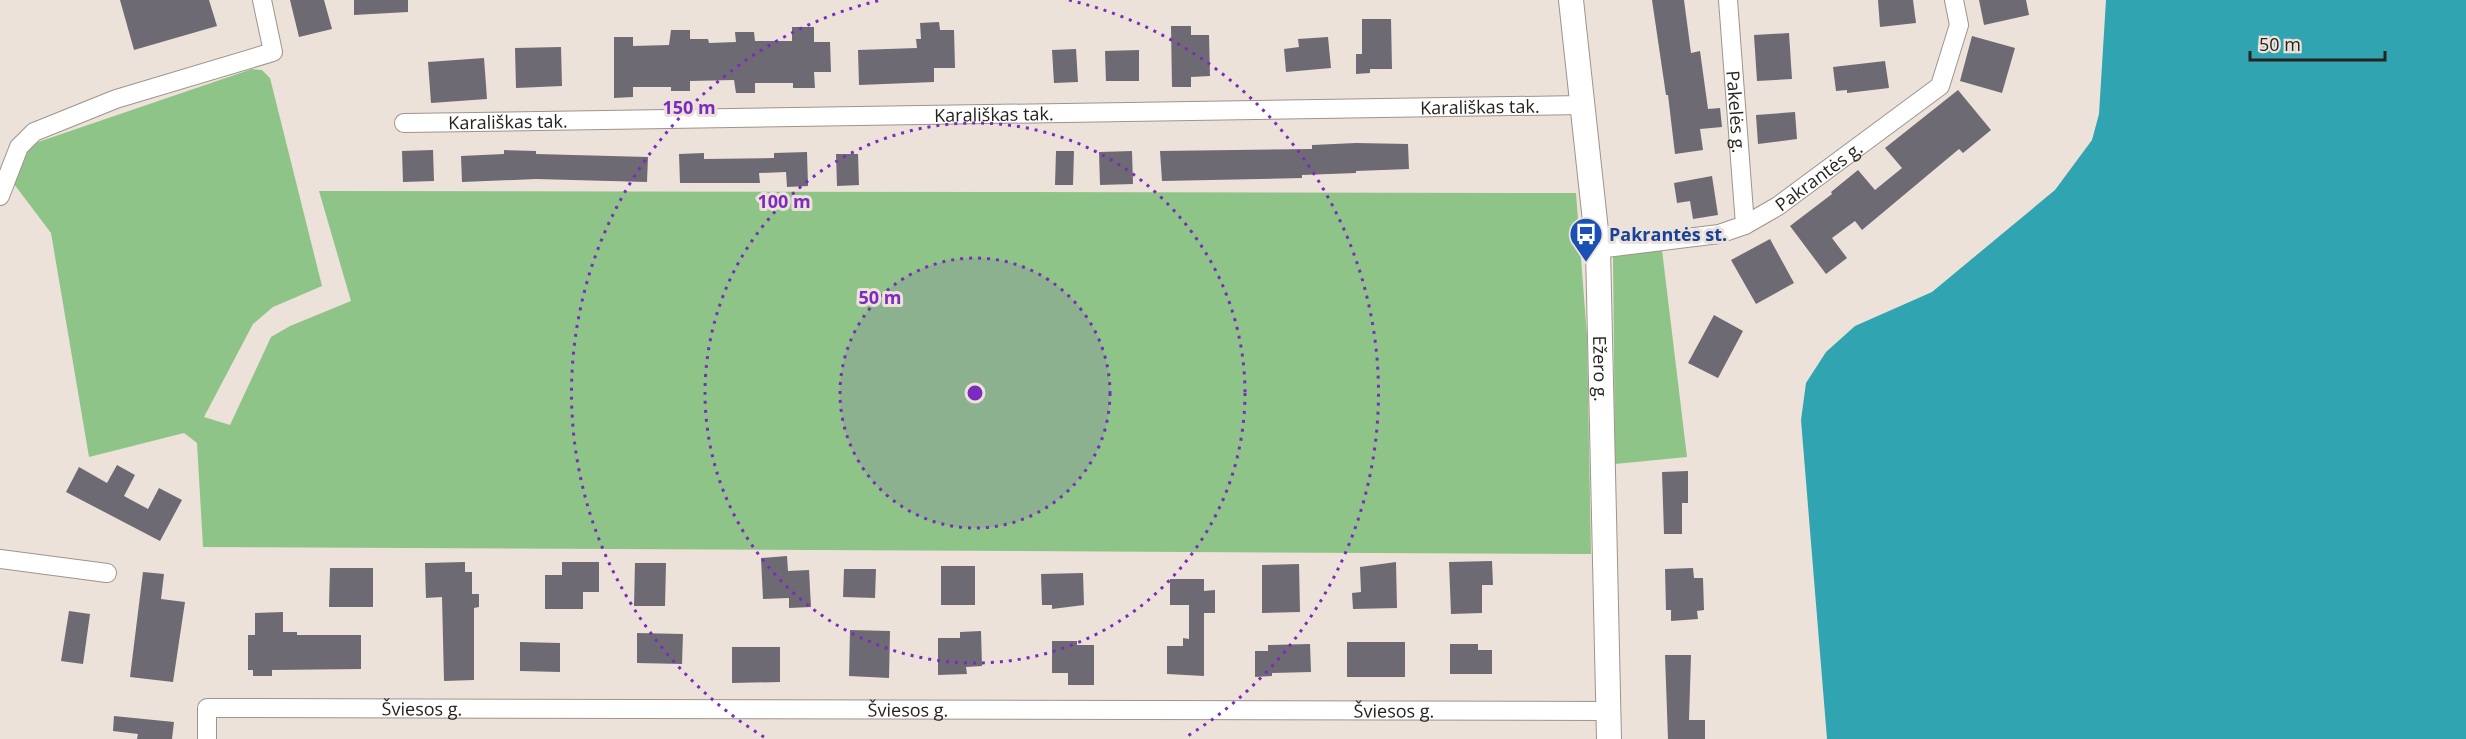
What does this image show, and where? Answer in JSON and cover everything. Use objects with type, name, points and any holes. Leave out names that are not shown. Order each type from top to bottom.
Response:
[{"type":"main road","name":"Ežero g.","points":[[1571,0],[1598,249],[1609,739]]},
{"type":"street","points":[[0,196],[19,147],[34,132],[116,99],[273,52],[262,0]]},
{"type":"street","name":"Pakelės g.","points":[[1728,0],[1745,225]]},
{"type":"street","name":"Pakrantės g.","points":[[1598,249],[1719,234],[1745,225],[1778,206],[1940,86],[1959,25],[1954,0]]},
{"type":"street","name":"Karališkas tak.","points":[[404,123],[1582,105]]},
{"type":"street","points":[[0,559],[108,573]]},
{"type":"street","name":"Šviesos g.","points":[[207,739],[207,708],[1608,711]]},
{"type":"green space","points":[[252,69],[262,70],[270,78],[322,286],[273,307],[253,324],[204,417],[230,425],[271,337],[290,326],[351,301],[319,191],[1576,193],[1587,336],[1591,554],[203,547],[197,443],[184,433],[89,457],[51,233],[14,184],[26,152],[38,142]]},
{"type":"green space","points":[[1662,250],[1687,457],[1615,464],[1613,257]]},
{"type":"water","points":[[2106,0],[2466,0],[2466,739],[1827,739],[1801,420],[1806,383],[1826,352],[1855,326],[1932,292],[2055,190],[2092,140],[2099,114]]},
{"type":"building","points":[[120,0],[209,0],[217,26],[134,50]]},
{"type":"building","points":[[290,0],[324,0],[332,29],[299,37]]},
{"type":"building","points":[[354,0],[408,0],[408,12],[354,15]]},
{"type":"building","points":[[1652,0],[1684,0],[1691,53],[1700,51],[1708,109],[1720,108],[1722,127],[1700,129],[1703,150],[1675,154]]},
{"type":"building","points":[[1878,0],[1913,0],[1916,23],[1880,27]]},
{"type":"building","points":[[1979,0],[2026,0],[2029,15],[1984,25]]},
{"type":"building","points":[[1362,19],[1391,19],[1392,69],[1370,69],[1370,73],[1356,74],[1356,54],[1362,54]]},
{"type":"building","points":[[939,22],[940,30],[954,30],[955,68],[934,68],[934,82],[859,85],[858,50],[917,48],[916,39],[921,39],[920,23]]},
{"type":"building","points":[[1171,26],[1191,26],[1191,35],[1209,35],[1210,76],[1191,77],[1191,87],[1172,87]]},
{"type":"building","points":[[792,27],[814,27],[814,42],[830,42],[831,72],[814,72],[815,88],[793,88],[793,83],[755,83],[755,93],[736,93],[734,80],[690,81],[690,91],[671,91],[671,87],[633,87],[633,97],[614,98],[614,37],[633,37],[633,46],[669,45],[671,30],[690,30],[690,39],[708,39],[709,43],[736,42],[735,32],[754,32],[755,41],[792,41]]},
{"type":"building","points":[[1789,33],[1792,79],[1757,81],[1754,35]]},
{"type":"building","points":[[1972,36],[2015,48],[2002,93],[1960,81]]},
{"type":"building","points":[[1328,37],[1331,68],[1286,72],[1284,49],[1299,47],[1298,39]]},
{"type":"building","points":[[561,47],[562,86],[516,88],[515,48]]},
{"type":"building","points":[[1076,49],[1078,82],[1054,83],[1052,50]]},
{"type":"building","points":[[1139,50],[1139,81],[1106,81],[1105,51]]},
{"type":"building","points":[[484,58],[487,99],[431,103],[428,62]]},
{"type":"building","points":[[1885,61],[1889,88],[1847,93],[1847,90],[1836,91],[1833,67]]},
{"type":"building","points":[[1958,90],[1991,130],[1963,153],[1959,149],[1862,230],[1855,221],[1832,238],[1847,258],[1826,274],[1790,226],[1832,194],[1831,192],[1858,170],[1875,190],[1902,168],[1885,148]]},
{"type":"building","points":[[1795,112],[1797,139],[1758,144],[1756,115]]},
{"type":"building","points":[[1408,144],[1409,169],[1302,175],[1302,178],[1162,181],[1160,151],[1312,149],[1312,145]]},
{"type":"building","points":[[433,150],[434,181],[403,182],[402,151]]},
{"type":"building","points":[[504,150],[536,151],[536,154],[648,157],[647,182],[536,179],[462,182],[461,156],[504,154]]},
{"type":"building","points":[[1056,151],[1074,151],[1073,185],[1055,185]]},
{"type":"building","points":[[1132,151],[1133,184],[1100,185],[1099,152]]},
{"type":"building","points":[[807,152],[808,186],[787,187],[786,172],[759,173],[760,183],[680,183],[679,154],[704,153],[704,159],[774,158],[774,153]]},
{"type":"building","points":[[836,154],[858,154],[859,185],[837,186]]},
{"type":"building","points":[[1712,176],[1718,215],[1693,219],[1690,201],[1677,203],[1674,183]]},
{"type":"building","points":[[1770,239],[1794,283],[1756,304],[1731,260]]},
{"type":"building","points":[[1714,315],[1743,331],[1718,378],[1688,363]]},
{"type":"building","points":[[117,465],[135,475],[124,496],[148,509],[159,488],[182,500],[160,541],[66,492],[79,467],[107,483]]},
{"type":"building","points":[[1688,471],[1688,503],[1682,503],[1682,534],[1664,534],[1662,472]]},
{"type":"building","points":[[787,556],[788,571],[809,570],[811,607],[789,608],[789,598],[763,599],[761,558]]},
{"type":"building","points":[[1492,561],[1493,585],[1482,585],[1482,613],[1451,614],[1449,562]]},
{"type":"building","points":[[465,562],[465,572],[472,572],[472,594],[479,594],[479,607],[474,608],[474,680],[444,681],[442,597],[426,598],[425,563]]},
{"type":"building","points":[[562,562],[599,562],[599,592],[583,592],[583,609],[545,609],[545,575],[562,575]]},
{"type":"building","points":[[1396,562],[1397,608],[1353,609],[1352,593],[1361,592],[1360,567]]},
{"type":"building","points":[[635,563],[666,563],[665,606],[634,606]]},
{"type":"building","points":[[1299,564],[1300,612],[1262,613],[1262,565]]},
{"type":"building","points":[[941,566],[975,566],[975,605],[941,605]]},
{"type":"building","points":[[330,568],[373,568],[373,607],[329,607]]},
{"type":"building","points":[[1693,568],[1694,578],[1703,578],[1704,610],[1697,611],[1698,619],[1671,621],[1671,610],[1666,610],[1665,569]]},
{"type":"building","points":[[844,569],[876,569],[875,598],[843,597]]},
{"type":"building","points":[[143,572],[164,574],[161,599],[185,602],[173,682],[130,677]]},
{"type":"building","points":[[1083,573],[1084,605],[1052,609],[1052,605],[1042,605],[1041,574]]},
{"type":"building","points":[[1170,579],[1204,579],[1204,591],[1215,590],[1215,613],[1204,613],[1204,676],[1167,674],[1167,646],[1183,646],[1183,638],[1189,639],[1189,605],[1170,605]]},
{"type":"building","points":[[69,611],[90,614],[83,664],[61,661]]},
{"type":"building","points":[[283,612],[283,632],[297,632],[297,635],[361,635],[361,669],[272,670],[272,676],[253,676],[253,670],[248,670],[248,635],[255,635],[255,613]]},
{"type":"building","points":[[850,630],[890,631],[889,678],[849,676]]},
{"type":"building","points":[[981,631],[982,666],[966,667],[967,674],[938,675],[938,638],[960,638],[960,632]]},
{"type":"building","points":[[637,633],[683,634],[682,664],[637,663]]},
{"type":"building","points":[[1052,641],[1077,641],[1077,645],[1094,645],[1094,685],[1068,685],[1068,673],[1052,673]]},
{"type":"building","points":[[520,642],[560,643],[560,672],[520,671]]},
{"type":"building","points":[[1347,642],[1405,642],[1405,677],[1347,677]]},
{"type":"building","points":[[1310,644],[1311,672],[1272,673],[1272,676],[1255,677],[1255,651],[1268,651],[1268,645]]},
{"type":"building","points":[[1450,644],[1478,644],[1478,650],[1492,650],[1492,674],[1450,674]]},
{"type":"building","points":[[732,647],[780,647],[780,682],[732,683]]},
{"type":"building","points":[[1665,655],[1691,655],[1689,720],[1705,720],[1705,739],[1668,739]]},
{"type":"building","points":[[114,716],[174,722],[172,739],[137,739],[138,734],[113,731]]},
{"type":"place","name":"Pakrantės st.","points":[[1586,263]]}]
